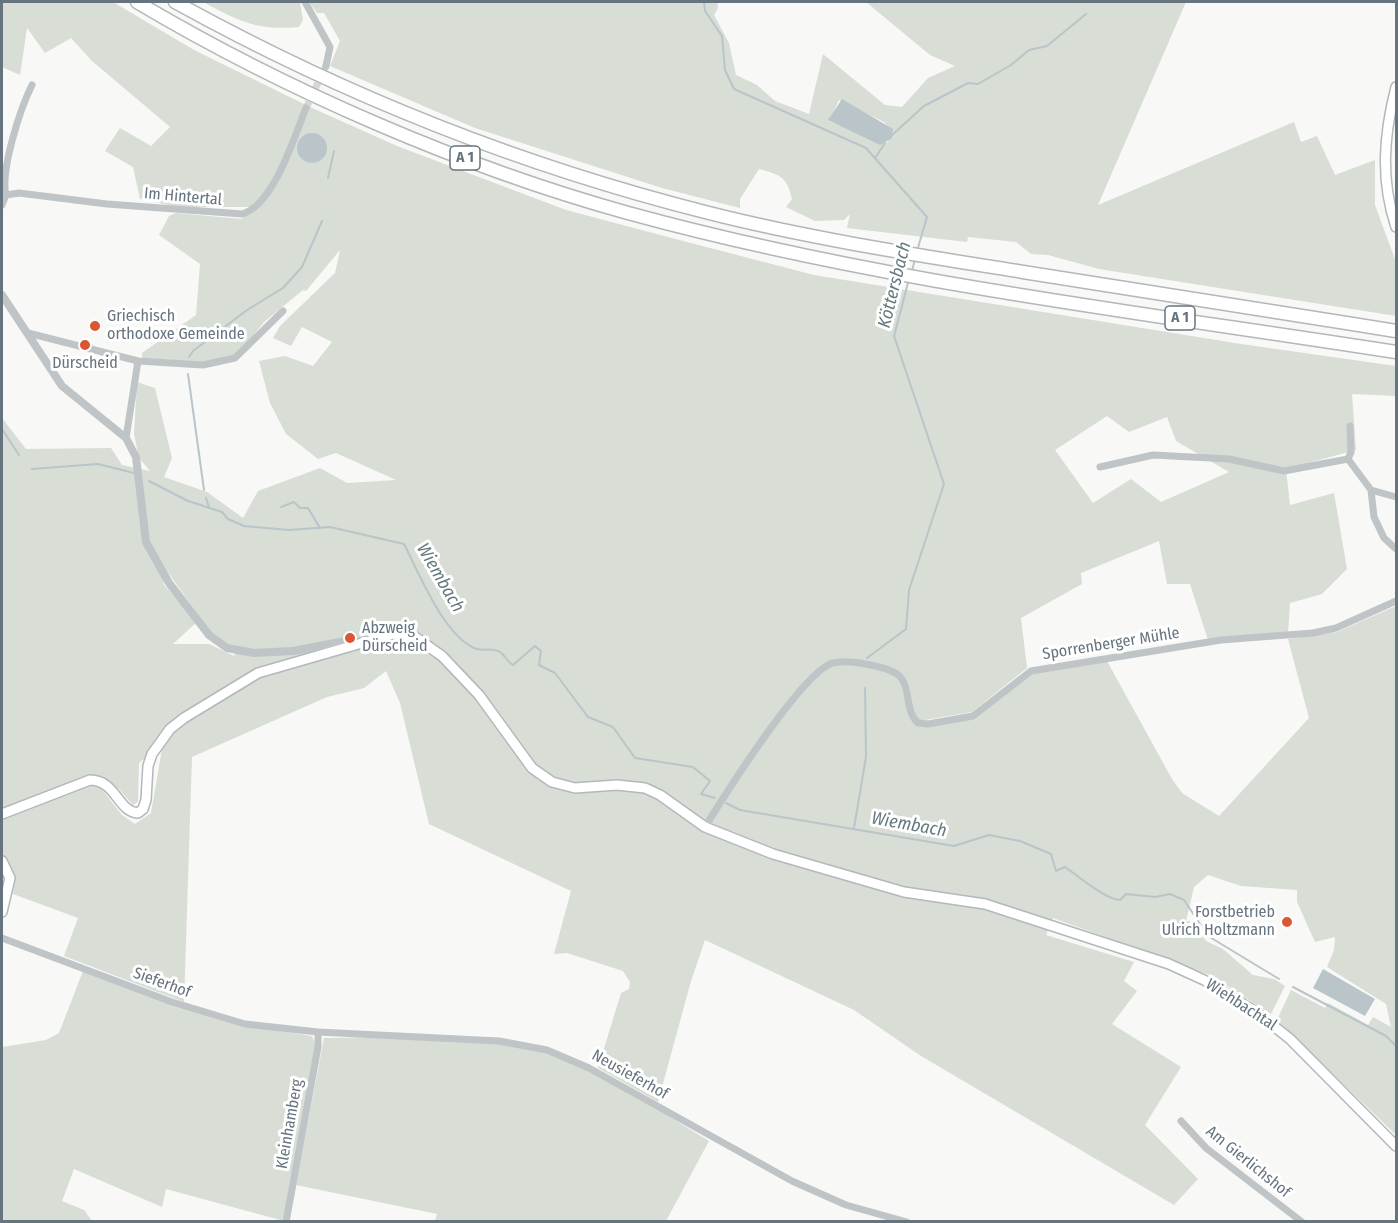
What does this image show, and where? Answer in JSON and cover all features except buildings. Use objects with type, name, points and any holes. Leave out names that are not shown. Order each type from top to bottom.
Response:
[{"type":"highway","name":"A 1","points":[[137,2],[282,79],[370,119],[482,165],[625,212],[814,258],[1396,352]]},
{"type":"highway","name":"A 1","points":[[175,2],[323,77],[489,146],[630,192],[711,214],[817,237],[969,263],[1396,331]]},
{"type":"main road","points":[[1396,87],[1386,126],[1384,154],[1389,200],[1396,227]]},
{"type":"main road","name":"Wiehbachtal","points":[[2,814],[90,780],[104,783],[128,810],[138,813],[143,809],[146,800],[147,775],[152,754],[170,729],[184,718],[258,673],[393,634],[415,637],[430,646],[461,675],[532,768],[541,776],[575,788],[632,785],[645,788],[660,795],[705,826],[773,855],[848,878],[921,896],[986,904],[1169,964],[1238,999],[1290,1038],[1396,1146]]},
{"type":"main road","points":[[2,861],[10,878],[2,912]]},
{"type":"street","points":[[305,2],[330,47],[326,66]]},
{"type":"street","points":[[2,205],[6,195],[2,184],[6,155],[32,85]]},
{"type":"street","name":"Im Hintertal","points":[[6,195],[19,194],[224,214],[248,212],[262,202],[270,189],[306,108]]},
{"type":"street","points":[[2,295],[70,395],[126,438],[136,457],[146,542],[169,583],[197,622],[217,643],[233,650],[254,653],[293,651],[345,641],[352,647]]},
{"type":"street","points":[[28,333],[138,361],[203,365],[236,358],[283,310]]},
{"type":"street","points":[[126,438],[138,361]]},
{"type":"street","points":[[1348,459],[1351,452],[1350,426]]},
{"type":"street","points":[[1100,467],[1154,455],[1229,459],[1284,471],[1348,459]]},
{"type":"street","points":[[1348,459],[1371,490],[1374,517],[1384,538],[1396,549]]},
{"type":"street","points":[[1371,490],[1396,497]]},
{"type":"street","name":"Sporrenberger Mühle","points":[[705,826],[739,774],[797,696],[809,681],[831,663],[861,663],[896,673],[903,681],[912,716],[918,723],[928,724],[973,716],[1031,671],[1221,640],[1313,633],[1336,628],[1396,601]]},
{"type":"street","name":"Sieferhof","points":[[2,938],[228,1020],[318,1032]]},
{"type":"street","name":"Kleinhamberg","points":[[286,1221],[318,1047],[318,1032]]},
{"type":"street","name":"Neusieferhof","points":[[318,1032],[499,1041],[547,1050],[590,1068],[792,1181],[846,1205],[907,1221]]},
{"type":"street","name":"Am Gierlichshof","points":[[1180,1121],[1206,1148],[1302,1221]]},
{"type":"shaded area","points":[[2,2],[113,2],[194,50],[310,107],[397,146],[566,210],[814,275],[1241,344],[1396,366],[1396,396],[1352,394],[1356,450],[1286,469],[1290,505],[1334,493],[1347,569],[1322,594],[1290,603],[1288,634],[1208,640],[1190,584],[1167,584],[1159,541],[1081,573],[1082,584],[1021,618],[1027,668],[972,712],[919,721],[921,727],[975,718],[1030,674],[1107,661],[1182,793],[1219,816],[1309,718],[1288,639],[1337,632],[1396,606],[1396,1135],[1277,1020],[1291,990],[1325,1008],[1328,1003],[1368,1025],[1373,1017],[1391,1027],[1386,1004],[1327,967],[1334,950],[1335,937],[1315,942],[1297,902],[1297,890],[1241,886],[1208,875],[1194,887],[1186,921],[1194,922],[1206,941],[1223,949],[1253,975],[1274,979],[1285,986],[1271,1014],[1210,975],[1053,918],[1046,935],[1134,962],[1124,981],[1137,991],[1112,1024],[1181,1067],[1145,1125],[1198,1179],[1174,1205],[921,1056],[854,1010],[705,940],[691,981],[658,1102],[598,1068],[621,993],[629,989],[630,982],[623,971],[567,953],[554,954],[571,891],[429,824],[400,703],[386,671],[364,688],[327,697],[192,757],[184,1002],[64,956],[78,918],[13,894],[15,877],[7,858],[2,856],[2,418],[26,449],[111,448],[122,465],[150,471],[139,458],[134,434],[137,382],[155,388],[172,458],[164,477],[207,492],[243,518],[258,491],[320,468],[347,483],[396,480],[336,453],[318,459],[286,434],[270,403],[259,361],[285,356],[313,366],[332,342],[302,327],[291,346],[273,338],[280,326],[335,273],[340,250],[306,291],[303,290],[264,322],[234,355],[203,362],[142,358],[142,353],[196,315],[200,264],[159,235],[169,216],[176,213],[242,219],[251,207],[178,207],[140,199],[133,167],[105,151],[120,128],[151,146],[170,127],[92,61],[71,38],[45,53],[27,28],[20,75],[2,67]],"holes":[[[1107,416],[1129,432],[1167,417],[1176,441],[1229,472],[1161,502],[1131,479],[1093,503],[1055,450]],[[159,560],[212,634],[223,643],[236,648],[234,656],[209,644],[173,644],[198,621],[164,585]],[[163,743],[151,813],[135,824],[122,815],[100,787],[118,788],[133,805],[138,802],[139,763]]]},
{"type":"shaded area","points":[[203,2],[300,2],[303,20],[299,27],[260,26],[238,19]]},
{"type":"shaded area","points":[[309,2],[717,2],[718,8],[714,15],[729,43],[736,75],[757,85],[775,101],[809,114],[823,54],[885,105],[902,107],[928,78],[955,66],[930,55],[866,2],[1186,2],[1098,205],[1294,122],[1301,142],[1317,136],[1335,175],[1375,160],[1375,205],[1396,262],[1396,316],[1099,269],[1048,255],[1031,254],[1016,242],[968,237],[967,242],[847,228],[850,214],[844,220],[815,221],[786,207],[792,199],[785,181],[778,175],[759,169],[740,199],[740,208],[662,188],[475,128],[330,66],[340,41],[324,13],[317,13]],"holes":[[[839,100],[884,122],[894,133],[886,143],[829,121]]]},
{"type":"shaded area","points":[[842,99],[893,129],[892,138],[880,145],[828,120]]},
{"type":"shaded area","points":[[312,133],[323,137],[327,148],[323,159],[312,163],[301,159],[297,148],[301,137]]},
{"type":"shaded area","points":[[1323,969],[1375,999],[1365,1016],[1313,988]]},
{"type":"shaded area","points":[[83,971],[227,1022],[312,1036],[316,1046],[284,1221],[166,1189],[162,1207],[74,1169],[62,1201],[84,1210],[92,1221],[2,1222],[2,1047],[46,1040],[59,1033]]},
{"type":"shaded area","points":[[403,1037],[495,1041],[514,1043],[549,1052],[591,1070],[631,1092],[709,1141],[666,1221],[435,1221],[437,1214],[296,1185],[324,1038]]},
{"type":"waterway","name":"Köttersbach","points":[[704,2],[705,11],[722,36],[725,70],[734,89],[866,148],[927,217],[917,251]]},
{"type":"waterway","points":[[891,136],[924,106],[968,83],[978,84],[1011,65],[1029,50],[1047,46],[1086,14]]},
{"type":"waterway","points":[[875,158],[885,143]]},
{"type":"waterway","points":[[328,178],[334,151]]},
{"type":"waterway","points":[[189,357],[193,351],[247,310],[283,288],[302,267],[322,221]]},
{"type":"waterway","name":"Köttersbach","points":[[912,271],[915,259]]},
{"type":"waterway","name":"Köttersbach","points":[[867,658],[906,629],[909,590],[944,484],[894,336],[909,279]]},
{"type":"waterway","points":[[188,374],[204,490]]},
{"type":"waterway","name":"Wiembach","points":[[2,429],[19,455]]},
{"type":"waterway","name":"Wiembach","points":[[32,469],[98,464],[134,473]]},
{"type":"waterway","name":"Wiembach","points":[[149,481],[188,501],[222,512],[228,519],[244,526],[289,530],[330,527],[404,544],[442,617],[463,641],[477,649],[500,652],[513,665],[535,646],[541,651],[539,665],[555,673],[588,717],[613,727],[635,758],[693,767],[710,781],[701,794],[715,798]]},
{"type":"waterway","points":[[206,498],[209,507]]},
{"type":"waterway","points":[[281,507],[294,502],[300,508],[308,508],[320,528]]},
{"type":"waterway","name":"Köttersbach","points":[[854,828],[866,757],[865,688]]},
{"type":"waterway","name":"Wiembach","points":[[726,803],[740,810],[954,846],[989,835],[1020,841],[1051,854],[1056,871],[1065,867],[1114,899],[1120,900],[1126,894],[1155,897],[1170,894],[1184,900],[1208,936],[1279,979]]},
{"type":"waterway","name":"Wiembach","points":[[1293,987],[1386,1036],[1396,1046]]},
{"type":"tunnel","points":[[306,108],[326,66]]},
{"type":"place","name":"Griechisch orthodoxe Gemeinde","points":[[95,326]]},
{"type":"place","name":"Dürscheid","points":[[85,345]]},
{"type":"place","name":"Abzweig Dürscheid","points":[[350,638]]},
{"type":"place","name":"Forstbetrieb Ulrich Holtzmann","points":[[1287,922]]}]
